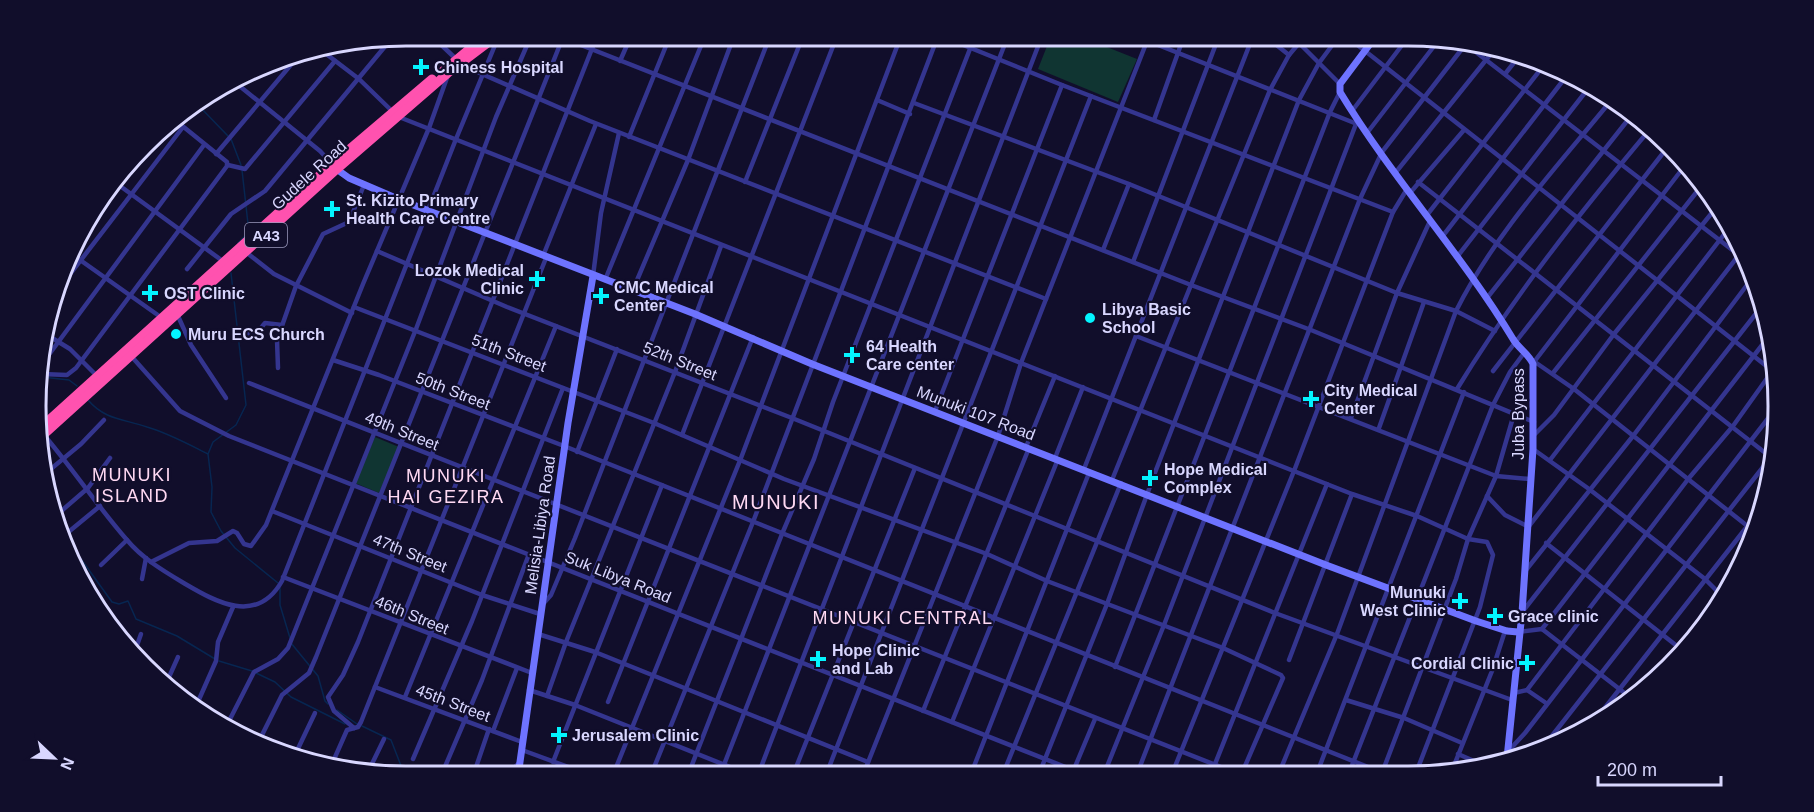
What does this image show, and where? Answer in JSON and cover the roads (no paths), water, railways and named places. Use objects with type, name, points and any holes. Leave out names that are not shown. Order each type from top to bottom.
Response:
[{"type":"highway","name":"Gudele Road","points":[[396,115],[474,46]]},
{"type":"highway","name":"Gudele Road","points":[[47,427],[98,376],[224,262],[334,166],[448,73],[457,61],[482,46]]},
{"type":"highway","name":"Gudele Road","points":[[47,428],[178,316],[247,253],[334,166]]},
{"type":"main road","points":[[1340,88],[1369,46]]},
{"type":"main road","name":"Juba Bypass","points":[[1340,88],[1362,128],[1382,152],[1473,278],[1514,342],[1532,360],[1533,449],[1522,613],[1518,632],[1507,751]]},
{"type":"main road","name":"Munuki 107 Road","points":[[334,166],[349,178],[364,185],[632,292],[695,314],[782,349],[812,364],[1388,588],[1505,631],[1518,632]]},
{"type":"main road","name":"Melisia-Libiya Road","points":[[519,766],[564,446],[593,276]]},
{"type":"street","points":[[442,46],[457,61],[482,75],[596,124],[1046,298]]},
{"type":"street","points":[[48,441],[88,488],[127,540],[151,562],[195,592],[233,607],[256,603],[267,598],[280,585],[494,46]]},
{"type":"street","points":[[230,719],[254,672],[278,659],[288,648],[527,46]]},
{"type":"street","points":[[263,735],[282,695],[303,678],[312,667],[382,496],[559,46]]},
{"type":"street","points":[[584,46],[1191,285],[1282,318],[1533,422]]},
{"type":"street","points":[[357,726],[334,711],[328,697],[343,675],[370,611],[409,507],[515,245],[540,174],[592,46]]},
{"type":"street","points":[[620,61],[627,46]]},
{"type":"street","points":[[629,137],[666,46]]},
{"type":"street","points":[[604,281],[701,46]]},
{"type":"street","points":[[632,292],[688,160],[730,46]]},
{"type":"street","points":[[543,604],[550,598],[584,516],[766,46]]},
{"type":"street","points":[[745,182],[799,46]]},
{"type":"street","points":[[682,435],[833,46]]},
{"type":"street","points":[[617,766],[741,458],[897,46]]},
{"type":"street","points":[[654,766],[730,574],[753,522],[839,291],[936,46]]},
{"type":"street","points":[[966,46],[1062,86],[1393,212]]},
{"type":"street","points":[[529,690],[575,705],[724,765],[1004,46]]},
{"type":"street","points":[[762,766],[1039,46]]},
{"type":"street","points":[[866,766],[998,436],[1021,363],[1146,46]]},
{"type":"street","points":[[1164,46],[1330,112],[1362,128]]},
{"type":"street","points":[[1154,120],[1180,46]]},
{"type":"street","points":[[1133,262],[1215,46]]},
{"type":"street","points":[[973,766],[1067,529],[1110,399],[1249,46]]},
{"type":"street","points":[[1278,46],[1289,55]]},
{"type":"street","points":[[1112,480],[1270,90],[1296,46]]},
{"type":"street","points":[[1115,667],[1340,88],[1302,46]]},
{"type":"street","points":[[1042,766],[1107,604],[1299,100],[1319,63],[1332,46]]},
{"type":"street","points":[[1359,46],[1765,363]]},
{"type":"street","points":[[1352,111],[1402,46]]},
{"type":"street","points":[[187,269],[206,249],[231,214],[265,190],[385,47]]},
{"type":"street","points":[[1107,766],[1164,625],[1332,188],[1362,128],[1406,83],[1433,47]]},
{"type":"street","points":[[691,766],[971,48]]},
{"type":"street","points":[[1140,766],[1172,690],[1360,199],[1382,152],[1463,51]]},
{"type":"street","points":[[1477,53],[1730,247]]},
{"type":"street","points":[[328,55],[359,79],[396,115],[485,149],[540,174],[604,197],[634,212],[963,339],[1110,399],[1176,422],[1352,494],[1417,516],[1444,530],[1468,539],[1483,540],[1493,551],[1476,621],[1419,766]]},
{"type":"street","points":[[1396,172],[1490,56]]},
{"type":"street","points":[[74,268],[183,126],[228,165],[245,169],[335,61]]},
{"type":"street","points":[[1505,74],[1514,63]]},
{"type":"street","points":[[216,154],[290,66]]},
{"type":"street","points":[[1351,418],[1397,293],[1429,218],[1440,198],[1539,71]]},
{"type":"street","points":[[151,562],[189,543],[217,541],[233,531],[244,544],[251,546],[272,511],[429,128],[448,73]]},
{"type":"street","points":[[1442,237],[1562,82]]},
{"type":"street","points":[[935,411],[1062,86]]},
{"type":"street","points":[[241,87],[307,140],[334,166]]},
{"type":"street","points":[[1457,257],[1585,93]]},
{"type":"street","points":[[829,766],[1091,96]]},
{"type":"street","points":[[877,100],[910,114]]},
{"type":"street","points":[[914,103],[1065,162],[1129,184],[1397,293],[1456,311],[1495,331]]},
{"type":"street","points":[[1282,766],[1337,634],[1433,379],[1456,311],[1473,278],[1498,243],[1606,106]]},
{"type":"street","points":[[1486,298],[1627,121]]},
{"type":"street","points":[[334,759],[345,733],[357,726],[375,687],[524,314],[596,124]]},
{"type":"street","points":[[1175,766],[1294,471],[1393,212],[1408,191],[1464,130]]},
{"type":"street","points":[[593,276],[604,197],[619,133]]},
{"type":"street","points":[[1457,389],[1502,320],[1645,136]]},
{"type":"street","points":[[51,351],[204,145]]},
{"type":"street","points":[[1493,371],[1663,153]]},
{"type":"street","points":[[48,374],[67,375],[82,360],[228,165]]},
{"type":"street","points":[[1680,172],[1532,360],[1553,373],[1650,450],[1711,494],[1747,525]]},
{"type":"street","points":[[1418,182],[1461,213],[1764,452]]},
{"type":"street","points":[[1103,250],[1129,184]]},
{"type":"street","points":[[278,368],[276,344],[296,286],[323,234],[349,222],[364,185]]},
{"type":"street","points":[[121,186],[224,262]]},
{"type":"street","points":[[1553,373],[1697,192]]},
{"type":"street","points":[[1533,436],[1554,415],[1614,334],[1711,213]]},
{"type":"street","points":[[1550,460],[1724,235]]},
{"type":"street","points":[[547,696],[566,642],[675,372],[721,246]]},
{"type":"street","name":"52th Street","points":[[377,251],[491,301],[792,418],[1275,613],[1337,634],[1422,668],[1512,697]]},
{"type":"street","points":[[247,253],[269,271],[352,313]]},
{"type":"street","points":[[80,260],[162,318]]},
{"type":"street","points":[[1487,496],[1505,515],[1526,528],[1737,261]]},
{"type":"street","points":[[1525,571],[1633,436],[1746,285]]},
{"type":"street","points":[[1379,428],[1424,302]]},
{"type":"street","name":"51th Street","points":[[354,307],[443,339],[771,472],[987,554],[1047,581],[1254,661],[1282,676],[1261,726]]},
{"type":"street","points":[[1522,613],[1755,314]]},
{"type":"street","points":[[178,316],[191,345],[226,398]]},
{"type":"street","points":[[242,331],[256,335],[265,323],[282,325]]},
{"type":"street","points":[[405,697],[556,327]]},
{"type":"street","points":[[1136,336],[1379,428],[1497,476],[1530,479]]},
{"type":"street","points":[[53,338],[82,360],[98,376]]},
{"type":"street","points":[[609,702],[753,338]]},
{"type":"street","points":[[1518,632],[1542,629],[1587,574],[1762,345]]},
{"type":"street","points":[[578,452],[617,349]]},
{"type":"street","points":[[1351,766],[1493,405],[1510,372],[1524,353]]},
{"type":"street","name":"Suk Libya Road","points":[[132,357],[180,411],[214,429],[1060,766]]},
{"type":"street","name":"50th Street","points":[[333,360],[365,369],[564,446],[1325,752],[1365,766]]},
{"type":"street","points":[[924,711],[1008,504],[1055,376]]},
{"type":"street","points":[[1512,697],[1527,690],[1689,478],[1733,426],[1767,381]]},
{"type":"street","name":"49th Street","points":[[249,383],[1121,730],[1215,765]]},
{"type":"street","points":[[952,722],[1035,515],[1083,387]]},
{"type":"street","points":[[413,759],[482,595],[563,388]]},
{"type":"street","points":[[1320,766],[1368,646],[1464,392]]},
{"type":"street","points":[[1385,766],[1468,539],[1497,476],[1514,414]]},
{"type":"street","points":[[1510,750],[1767,419]]},
{"type":"street","points":[[52,468],[104,420]]},
{"type":"street","points":[[1533,449],[1628,519],[1705,579],[1716,591]]},
{"type":"street","points":[[62,510],[88,488],[110,458]]},
{"type":"street","points":[[797,766],[915,468]]},
{"type":"street","points":[[1553,735],[1687,567],[1762,468]]},
{"type":"street","points":[[1007,766],[1079,593],[1121,483]]},
{"type":"street","points":[[1215,765],[1254,661],[1327,483]]},
{"type":"street","points":[[553,762],[662,486]]},
{"type":"street","points":[[1289,660],[1352,494]]},
{"type":"street","points":[[69,531],[100,506]]},
{"type":"street","name":"47th Street","points":[[272,511],[453,584],[540,614]]},
{"type":"street","points":[[1608,705],[1745,529]]},
{"type":"street","points":[[101,565],[127,540]]},
{"type":"street","points":[[1546,543],[1676,645]]},
{"type":"street","points":[[445,766],[490,658],[529,554]]},
{"type":"street","points":[[142,579],[146,558]]},
{"type":"street","name":"46th Street","points":[[283,577],[341,598],[431,636],[532,673]]},
{"type":"street","points":[[199,700],[216,660],[218,642],[233,607]]},
{"type":"street","points":[[1542,629],[1624,693]]},
{"type":"street","points":[[1455,762],[1505,631]]},
{"type":"street","points":[[537,633],[595,652],[868,762]]},
{"type":"street","points":[[137,644],[141,634]]},
{"type":"street","points":[[169,676],[178,657]]},
{"type":"street","points":[[477,766],[518,668]]},
{"type":"street","name":"45th Street","points":[[375,687],[491,730],[564,766]]},
{"type":"street","points":[[1527,690],[1546,703]]},
{"type":"street","points":[[1346,700],[1404,718],[1462,743]]},
{"type":"street","points":[[298,749],[315,713]]},
{"type":"street","points":[[1075,766],[1095,719]]},
{"type":"street","points":[[1245,766],[1261,726]]},
{"type":"street","points":[[372,764],[384,739]]},
{"type":"street","points":[[1458,754],[1471,760]]},
{"type":"street","points":[[516,766],[519,763]]},
{"type":"waterway","points":[[202,110],[228,136]]},
{"type":"waterway","points":[[231,139],[241,165]]},
{"type":"waterway","points":[[242,170],[249,233]]},
{"type":"waterway","points":[[238,243],[245,236]]},
{"type":"waterway","points":[[231,273],[246,405],[236,425],[213,442],[208,454],[212,487],[211,512],[221,531],[235,548],[278,583]]},
{"type":"waterway","points":[[48,378],[69,380],[77,386]]},
{"type":"waterway","points":[[88,400],[101,412],[163,432],[208,454]]},
{"type":"waterway","points":[[81,560],[112,602],[119,604],[128,601],[136,619],[177,636],[215,659]]},
{"type":"waterway","points":[[280,588],[280,605],[290,638]]},
{"type":"waterway","points":[[291,643],[318,676],[325,701],[328,704]]},
{"type":"waterway","points":[[219,661],[252,671]]},
{"type":"waterway","points":[[256,673],[275,682],[291,697],[345,724]]},
{"type":"waterway","points":[[337,710],[357,724]]},
{"type":"waterway","points":[[362,726],[391,740],[401,766]]},
{"type":"place","name":"Chiness Hospital","points":[[421,67]]},
{"type":"place","name":"St. Kizito Primary Health Care Centre","points":[[332,209]]},
{"type":"place","name":"Lozok Medical Clinic","points":[[537,279]]},
{"type":"place","name":"OST Clinic","points":[[150,293]]},
{"type":"place","name":"CMC Medical Center","points":[[601,296]]},
{"type":"place","name":"Libya Basic School","points":[[1090,318]]},
{"type":"place","name":"Muru ECS Church","points":[[176,334]]},
{"type":"place","name":"64 Health Care center","points":[[852,355]]},
{"type":"place","name":"City Medical Center","points":[[1311,399]]},
{"type":"place","name":"Hope Medical Complex","points":[[1150,478]]},
{"type":"place","name":"Munuki West Clinic","points":[[1460,601]]},
{"type":"place","name":"Grace clinic","points":[[1495,616]]},
{"type":"place","name":"Hope Clinic and Lab","points":[[818,659]]},
{"type":"place","name":"Cordial Clinic","points":[[1527,663]]},
{"type":"place","name":"Jerusalem Clinic","points":[[559,735]]},
{"type":"district","name":"MUNUKI ISLAND","points":[[132,485]]},
{"type":"district","name":"MUNUKI HAI GEZIRA","points":[[446,486]]},
{"type":"district","name":"MUNUKI","points":[[776,502]]},
{"type":"district","name":"MUNUKI CENTRAL","points":[[903,618]]}]
